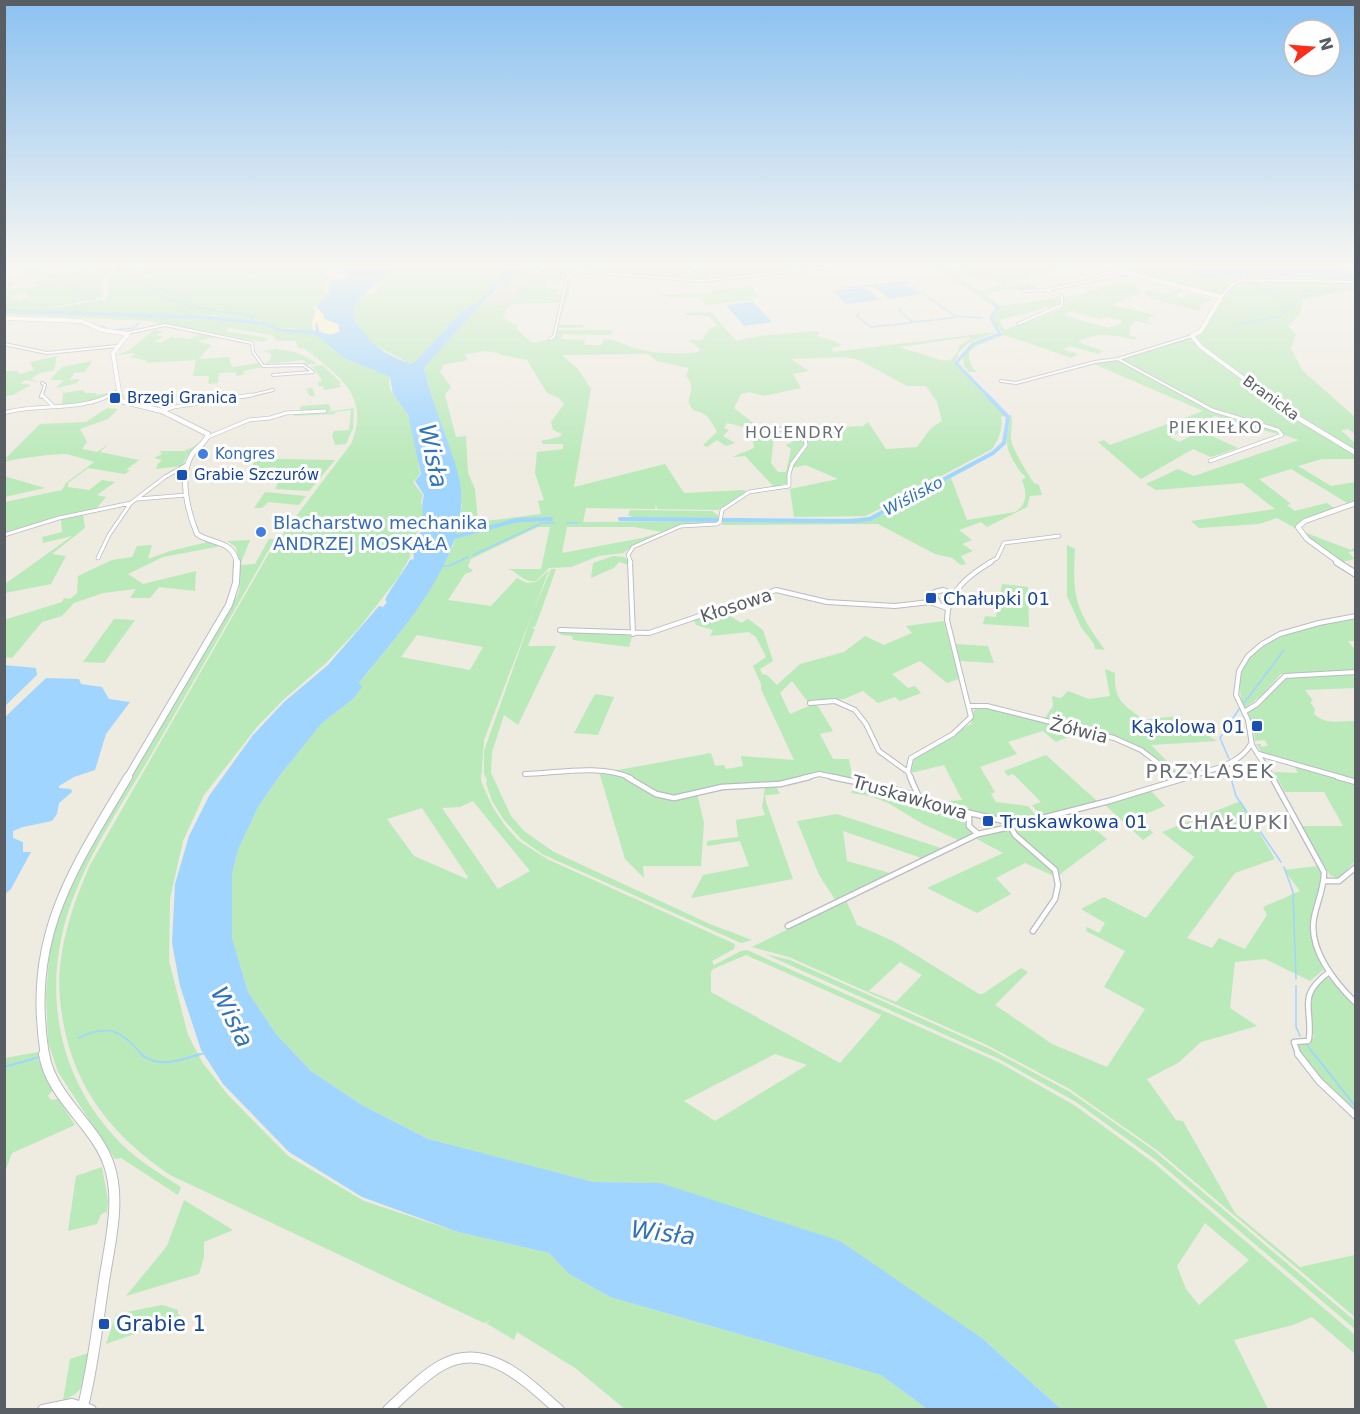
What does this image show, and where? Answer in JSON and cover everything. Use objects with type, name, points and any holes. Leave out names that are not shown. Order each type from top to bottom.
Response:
[{"type":"street","points":[[127,333],[128,336],[117,346],[112,357],[118,391],[123,403],[162,411],[205,431],[208,437]]},
{"type":"street","points":[[210,333],[252,344],[253,351],[263,366],[305,365],[313,372],[273,375]]},
{"type":"street","points":[[550,339],[554,337],[555,333]]},
{"type":"street","points":[[1001,381],[1016,383],[1095,362],[1118,359],[1197,333]]},
{"type":"street","name":"Branicka","points":[[1192,336],[1207,352],[1298,418],[1356,453]]},
{"type":"street","points":[[4,344],[53,353],[117,346]]},
{"type":"street","points":[[1118,359],[1212,410],[1278,430],[1282,436],[1210,461]]},
{"type":"street","points":[[42,383],[45,385],[41,397],[54,406]]},
{"type":"street","points":[[162,411],[174,406],[239,398],[273,390]]},
{"type":"street","points":[[4,413],[97,401],[118,391]]},
{"type":"street","points":[[43,1410],[72,1404],[87,1408],[114,1196],[109,1164],[99,1145],[60,1091],[45,1059],[41,1010],[43,959],[52,918],[75,866],[236,588],[238,576],[233,552],[226,544],[197,534],[186,495],[188,464],[191,455],[208,437],[248,420],[270,418],[286,413],[325,411]]},
{"type":"street","points":[[633,634],[632,568],[628,555],[630,550],[681,526],[721,520],[720,512],[749,492],[789,487],[788,477],[806,445],[805,436],[795,430],[771,428],[749,430]]},
{"type":"street","points":[[4,535],[60,518],[130,503],[188,464]]},
{"type":"street","points":[[137,499],[186,495]]},
{"type":"street","points":[[98,558],[109,535],[130,503]]},
{"type":"street","points":[[1356,503],[1305,521],[1298,527],[1299,532],[1307,540],[1356,574]]},
{"type":"street","points":[[908,772],[911,758],[969,721],[969,706],[950,634],[947,609],[954,594],[970,574],[997,558],[1004,543],[1059,536]]},
{"type":"street","name":"Kłosowa","points":[[560,630],[649,633],[776,590],[827,602],[895,606],[930,602],[939,604]]},
{"type":"street","points":[[947,609],[939,604],[934,595],[935,592],[945,591],[954,594]]},
{"type":"street","points":[[1356,616],[1304,626],[1275,636],[1259,646],[1246,658],[1237,680],[1235,693],[1249,722],[1251,744],[1324,872],[1325,880],[1321,901],[1313,919],[1316,940],[1329,972],[1336,983],[1356,1003]]},
{"type":"street","points":[[1244,712],[1257,704],[1285,676],[1356,672]]},
{"type":"street","points":[[810,703],[840,700],[853,707],[864,719],[873,742],[882,754],[908,772],[918,796]]},
{"type":"street","name":"Żółwia","points":[[969,706],[987,706],[1114,738],[1141,750],[1179,779]]},
{"type":"street","name":"Truskawkowa","points":[[525,774],[600,771],[619,773],[639,782],[656,794],[674,798],[722,787],[780,784],[819,774],[918,796],[936,805],[1009,825],[1041,820],[1236,761],[1247,754],[1251,744]]},
{"type":"street","points":[[1258,753],[1356,782]]},
{"type":"street","points":[[969,814],[969,826],[978,834]]},
{"type":"street","points":[[788,926],[978,834],[1009,825],[1050,864],[1057,877],[1055,899],[1033,931]]},
{"type":"street","points":[[1325,880],[1339,881],[1356,867]]},
{"type":"street","points":[[1329,972],[1312,985],[1309,994],[1310,1038],[1308,1041],[1294,1042],[1294,1047],[1301,1061],[1356,1116]]},
{"type":"street","points":[[388,1410],[443,1364],[460,1357],[476,1356],[502,1365],[560,1410]]},
{"type":"green space","points":[[150,333],[160,333],[156,335],[163,337],[154,342],[161,343],[171,337],[189,339],[204,333],[221,336],[197,341],[211,345],[199,359],[229,357],[232,367],[259,363],[262,367],[244,371],[243,375],[236,376],[236,372],[219,373],[218,383],[208,384],[209,376],[193,376],[196,360],[146,363],[147,361],[130,357],[135,353],[115,355],[128,351]]},
{"type":"green space","points":[[214,333],[235,333],[269,338],[264,342]]},
{"type":"green space","points":[[260,333],[318,335],[344,358],[390,377],[390,388],[407,414],[414,435],[420,474],[413,482],[423,495],[421,502],[424,513],[421,526],[411,542],[410,557],[398,578],[359,628],[326,663],[283,700],[257,727],[204,795],[183,841],[170,899],[169,961],[188,1035],[202,1062],[228,1095],[288,1156],[364,1201],[458,1232],[549,1253],[569,1274],[610,1297],[881,1375],[927,1409],[625,1409],[575,1368],[517,1332],[514,1340],[486,1323],[492,1319],[484,1323],[170,1175],[131,1144],[114,1127],[87,1090],[69,1046],[59,987],[64,940],[75,902],[90,865],[272,548],[351,444],[356,427],[357,413],[354,400],[340,378],[305,349],[298,348],[296,341],[277,341],[272,335]]},
{"type":"green space","points":[[363,333],[442,333],[411,364],[370,343]]},
{"type":"green space","points":[[455,333],[521,333],[533,343],[555,338],[556,333],[611,333],[611,335],[563,334],[561,339],[585,340],[584,345],[602,345],[604,339],[608,339],[646,351],[682,353],[698,352],[700,349],[689,340],[702,340],[706,333],[729,333],[736,341],[759,336],[819,333],[816,336],[842,345],[832,348],[833,352],[993,333],[967,344],[957,354],[954,363],[1006,415],[1001,417],[1000,434],[992,449],[866,516],[794,517],[790,489],[838,479],[806,465],[792,468],[801,451],[798,451],[787,477],[788,486],[775,488],[745,456],[732,457],[754,448],[752,436],[774,437],[771,463],[778,472],[786,472],[791,449],[786,445],[805,435],[807,431],[804,434],[795,429],[863,426],[868,422],[886,449],[917,447],[931,428],[942,421],[937,402],[926,386],[907,386],[859,360],[845,357],[791,359],[809,371],[793,374],[801,388],[764,396],[749,392],[741,394],[734,408],[760,428],[751,429],[727,423],[724,428],[729,430],[723,436],[735,443],[726,446],[717,440],[707,447],[703,445],[717,432],[708,418],[694,411],[690,406],[691,386],[686,376],[689,368],[657,361],[648,354],[562,355],[578,369],[591,389],[574,487],[665,464],[684,493],[744,490],[747,492],[718,510],[657,509],[656,504],[655,509],[586,508],[583,522],[718,521],[677,526],[633,545],[624,553],[599,556],[571,567],[549,568],[536,581],[527,580],[506,569],[541,569],[550,527],[538,527],[471,559],[468,566],[473,571],[465,574],[448,600],[491,606],[517,578],[527,583],[536,582],[549,570],[484,740],[481,781],[492,806],[506,827],[519,841],[547,859],[735,944],[734,949],[712,961],[714,965],[747,950],[998,1062],[1074,1105],[1154,1163],[1355,1335],[1355,1354],[1312,1317],[1293,1325],[1234,1340],[1268,1409],[1061,1409],[983,1339],[660,1183],[594,1182],[428,1139],[362,1105],[311,1071],[276,1034],[248,992],[232,938],[232,874],[238,850],[258,807],[322,723],[353,699],[359,683],[398,635],[432,585],[453,546],[462,505],[424,368]],"holes":[[[969,337],[970,339],[959,346],[956,354],[948,360],[937,359],[900,347]],[[483,351],[527,360],[547,393],[559,398],[564,404],[551,422],[553,430],[562,434],[559,437],[541,441],[543,444],[563,444],[563,449],[537,452],[535,473],[544,500],[538,501],[541,514],[478,522],[475,489],[468,473],[466,436],[456,437],[445,395],[451,387],[440,372],[443,365],[468,360],[465,355]],[[567,527],[634,527],[662,532],[562,553]],[[417,635],[483,647],[470,670],[401,657]],[[473,801],[530,871],[498,889],[442,808],[460,807]],[[422,808],[468,877],[467,879],[414,856],[387,819]],[[746,955],[881,1016],[840,1063],[711,992],[713,969]],[[775,1054],[807,1065],[715,1121],[684,1101]],[[1205,1223],[1249,1260],[1199,1305],[1186,1289],[1177,1266]]]},
{"type":"green space","points":[[1002,333],[1129,333],[1129,335],[1138,338],[1134,340],[1113,336],[1092,336],[1078,342],[1104,351],[1098,354],[1070,346],[1063,349],[1078,354],[1071,358],[1004,335],[976,346],[969,352],[970,363],[977,372],[969,372],[964,366],[963,355],[973,345],[998,337]]},
{"type":"green space","points":[[1198,333],[1295,333],[1291,349],[1303,371],[1355,417],[1355,434],[1348,429],[1341,430],[1355,443],[1355,452],[1211,354],[1195,337]]},
{"type":"green space","points":[[1191,337],[1297,418],[1355,454],[1355,459],[1322,459],[1298,466],[1331,486],[1355,482],[1355,502],[1349,504],[1291,469],[1259,479],[1291,504],[1287,505],[1295,511],[1327,503],[1336,509],[1303,520],[1295,528],[1277,518],[1259,524],[1199,528],[1191,521],[1275,509],[1242,483],[1156,490],[1146,484],[1178,469],[1194,476],[1299,440],[1284,435],[1279,430],[1216,411],[1120,359]]},
{"type":"green space","points":[[276,349],[297,353],[317,364],[273,366],[306,363],[304,360],[265,364],[271,359],[271,354],[263,351]]},
{"type":"green space","points":[[57,356],[54,370],[38,374],[31,379],[39,382],[26,380],[20,383],[31,385],[13,395],[5,396],[6,371],[17,371],[20,374],[34,370],[30,362]]},
{"type":"green space","points":[[1118,360],[1212,411],[1266,426],[1280,435],[1215,416],[1170,437],[1179,442],[1201,431],[1238,448],[1211,457],[1193,449],[1141,479],[1098,442],[1104,440],[1110,445],[1203,411],[1094,364]]},
{"type":"green space","points":[[92,361],[85,372],[74,373],[70,380],[80,379],[77,383],[56,388],[64,380],[50,380],[62,367]]},
{"type":"green space","points":[[323,365],[341,383],[339,384],[341,387],[324,390],[323,386],[316,387],[322,380],[312,366]]},
{"type":"green space","points":[[312,388],[315,396],[310,396],[306,389]]},
{"type":"green space","points":[[82,390],[86,393],[96,393],[96,395],[114,392],[97,401],[62,405],[63,393]]},
{"type":"green space","points":[[329,404],[331,410],[327,412],[354,408],[353,429],[346,444],[335,445],[332,435],[334,431],[349,430],[351,410],[335,412],[335,414],[292,416],[299,413],[301,406]]},
{"type":"green space","points":[[107,408],[118,409],[108,419],[80,429],[87,442],[82,449],[97,452],[110,443],[100,452],[139,460],[126,470],[130,470],[125,474],[88,468],[68,483],[68,487],[89,490],[102,480],[115,482],[97,495],[106,497],[96,509],[5,534],[5,502],[62,490],[66,483],[94,462],[66,454],[5,462],[8,459],[5,459],[40,424],[86,422]]},
{"type":"green space","points":[[1011,415],[1012,444],[1034,483],[1039,485],[1042,495],[1030,496],[1027,507],[987,527],[981,522],[959,530],[972,540],[962,544],[973,551],[961,556],[966,564],[961,565],[952,558],[935,554],[878,524],[722,525],[723,521],[854,522],[883,515],[951,478],[967,520],[1015,512],[1024,502],[1025,489],[1022,480],[1026,477],[1014,462],[1008,448],[1008,416]]},
{"type":"green space","points":[[201,443],[187,456],[182,466],[156,469],[162,460],[154,458],[162,454],[160,451],[184,451]]},
{"type":"green space","points":[[980,459],[871,518],[723,520],[869,517]]},
{"type":"green space","points":[[335,460],[309,491],[275,489],[281,476],[274,475],[276,467],[252,469],[254,461]]},
{"type":"green space","points":[[4,476],[45,488],[5,497]]},
{"type":"green space","points":[[265,492],[306,496],[299,505],[268,502],[262,508],[254,508]]},
{"type":"green space","points":[[630,510],[712,511],[719,516],[718,519],[634,518],[628,515]]},
{"type":"green space","points":[[83,514],[85,528],[52,554],[66,556],[51,584],[5,593],[5,584],[72,536],[43,543],[42,537],[62,532],[61,519]]},
{"type":"green space","points":[[1301,531],[1351,550],[1355,547],[1355,551],[1348,552],[1355,559],[1341,562]]},
{"type":"green space","points":[[269,539],[275,539],[94,852],[66,918],[59,950],[56,983],[58,1016],[64,1048],[76,1078],[92,1108],[113,1135],[154,1170],[181,1187],[178,1195],[121,1158],[115,1159],[58,1072],[48,1042],[46,994],[50,947],[55,919],[91,843],[238,594],[240,577],[236,547],[227,541],[250,540],[240,565],[255,564]]},
{"type":"green space","points":[[208,542],[221,546],[163,557],[128,574],[143,584],[196,571],[195,591],[159,587],[150,598],[130,598],[136,589],[103,593],[74,603],[62,616],[42,622],[12,658],[5,657],[4,620],[62,602],[64,598],[70,599],[77,593],[78,576],[112,560],[132,557],[137,546],[152,545],[148,559]]},
{"type":"green space","points":[[1067,545],[1075,549],[1074,580],[1078,603],[1105,650],[1095,649],[1094,644],[1081,627],[1067,596]]},
{"type":"green space","points":[[613,556],[624,557],[628,560],[629,565],[619,562],[614,568],[591,578],[593,563]]},
{"type":"green space","points":[[551,569],[556,569],[536,625],[532,629],[535,629],[528,646],[556,646],[518,725],[504,715],[492,752],[491,773],[511,816],[524,831],[554,852],[710,924],[752,940],[741,943],[542,854],[521,839],[504,820],[492,801],[484,774],[484,751],[533,612]]},
{"type":"green space","points":[[1002,584],[1028,587],[1029,627],[983,624],[985,616],[996,617]]},
{"type":"green space","points":[[723,611],[741,623],[748,619],[763,630],[773,661],[760,669],[762,674],[767,675],[777,685],[800,664],[844,652],[865,636],[884,645],[912,633],[906,626],[944,621],[959,679],[947,683],[920,661],[892,674],[908,688],[915,686],[921,693],[900,701],[895,697],[878,703],[863,691],[844,699],[808,702],[792,681],[780,693],[790,714],[816,703],[833,731],[820,734],[833,759],[849,759],[852,775],[856,781],[819,773],[772,784],[747,784],[697,793],[704,823],[701,866],[643,866],[644,878],[625,859],[599,772],[612,774],[618,770],[711,753],[715,766],[724,765],[726,769],[743,766],[741,756],[794,760],[761,689],[753,666],[766,657],[756,637],[749,632],[710,636],[713,630],[696,625],[694,620]]},
{"type":"green space","points":[[1355,617],[1355,641],[1348,641],[1355,650],[1355,672],[1281,674],[1261,696],[1245,708],[1240,681],[1244,666],[1255,653],[1269,643],[1305,628]]},
{"type":"green space","points":[[114,619],[135,620],[104,663],[83,662]]},
{"type":"green space","points":[[562,632],[604,632],[632,636],[629,647],[573,640],[572,636],[560,635]]},
{"type":"green space","points":[[955,644],[988,646],[994,663],[960,661]]},
{"type":"green space","points":[[1105,669],[1115,673],[1116,690],[1121,701],[1144,720],[1176,716],[1217,741],[1151,745],[1181,775],[1143,749],[1116,737],[1044,719],[1053,706],[1052,696],[1061,698],[1068,691],[1089,699],[1110,696]]},
{"type":"green space","points":[[1353,673],[1355,688],[1305,690],[1313,701],[1310,702],[1315,709],[1314,714],[1323,720],[1355,721],[1355,781],[1262,753],[1256,744],[1261,744],[1261,747],[1268,746],[1265,740],[1255,741],[1253,724],[1247,712],[1287,677]]},
{"type":"green space","points":[[595,694],[614,697],[598,735],[574,733]]},
{"type":"green space","points":[[983,706],[1083,731],[1056,742],[1043,731],[1008,742],[1017,754],[980,767],[995,792],[991,794],[996,802],[1028,806],[1038,818],[1007,819],[952,807],[949,801],[962,800],[944,765],[911,773],[914,760],[928,748],[971,724],[974,710]]},
{"type":"green space","points":[[1046,755],[1097,801],[1042,817],[1032,805],[1041,802],[1013,774],[1008,776],[1004,771]]},
{"type":"green space","points":[[1293,764],[1355,784],[1355,861],[1339,879],[1330,875],[1302,826],[1343,826],[1324,792],[1285,792],[1274,772],[1298,773]]},
{"type":"green space","points":[[856,784],[917,797],[937,808],[964,816],[966,826],[974,834],[960,841],[923,824],[888,803],[870,796],[851,793]]},
{"type":"green space","points":[[776,787],[780,794],[765,795],[766,802],[793,879],[691,898],[703,875],[749,866],[740,841],[707,846],[707,841],[738,837],[736,820],[765,815],[762,807],[765,788]]},
{"type":"green space","points":[[1151,791],[1165,806],[1138,817],[1153,833],[1143,840],[1104,804]]},
{"type":"green space","points":[[1241,801],[1275,859],[1235,873],[1187,938],[1212,948],[1219,938],[1245,949],[1267,915],[1263,907],[1300,891],[1284,870],[1318,866],[1322,889],[1312,912],[1311,932],[1323,970],[1310,981],[1265,959],[1235,962],[1230,1008],[1257,1026],[1201,1042],[1178,1063],[1147,1079],[1176,1120],[1183,1121],[1235,1213],[1300,1267],[1355,1255],[1355,1317],[1158,1151],[1068,1088],[987,1045],[789,957],[752,947],[846,900],[857,925],[893,941],[979,994],[983,994],[1021,968],[1028,972],[995,1005],[1052,1044],[1107,1067],[1145,1009],[1104,987],[1125,951],[1086,931],[1087,927],[1099,933],[1105,923],[1081,909],[1104,897],[1146,918],[1194,857],[1162,832]],"holes":[[[900,962],[922,975],[896,1002],[869,991]]]},
{"type":"green space","points":[[837,814],[944,849],[924,859],[843,831],[847,861],[893,874],[836,901],[819,875],[797,821]]},
{"type":"green space","points":[[1075,814],[1107,839],[1059,875],[1051,863],[1014,831],[1013,826],[1044,823]]},
{"type":"green space","points":[[1007,829],[1052,870],[1054,876],[1025,863],[996,878],[1011,894],[977,913],[927,888],[1003,853],[975,838]]},
{"type":"green space","points":[[765,954],[790,960],[988,1048],[1070,1092],[1152,1149],[1355,1321],[1355,1329],[1156,1160],[1076,1102],[999,1059]]},
{"type":"green space","points":[[1327,976],[1355,1005],[1355,1113],[1306,1065],[1295,1044],[1310,1042],[1314,1037],[1310,1019],[1310,1004],[1315,989]]},
{"type":"green space","points":[[38,1052],[38,1059],[53,1090],[48,1096],[51,1100],[58,1099],[75,1125],[12,1153],[5,1172],[5,1058]]},
{"type":"green space","points":[[102,1167],[108,1201],[107,1212],[101,1214],[97,1224],[68,1231],[76,1176]]},
{"type":"green space","points":[[184,1200],[233,1230],[204,1242],[204,1257],[199,1274],[126,1296],[167,1246]]},
{"type":"green space","points":[[162,1305],[178,1310],[178,1314],[183,1317],[106,1344],[116,1314]]},
{"type":"green space","points":[[88,1353],[84,1382],[77,1392],[63,1400],[70,1359]]},
{"type":"water","name":"Wisła","points":[[314,333],[364,333],[379,349],[411,364],[442,333],[455,333],[424,368],[459,478],[461,506],[456,533],[446,561],[431,588],[414,614],[359,683],[362,687],[353,699],[322,723],[281,774],[258,807],[238,850],[232,874],[232,938],[248,992],[276,1034],[311,1071],[362,1105],[428,1139],[594,1182],[660,1183],[840,1241],[983,1339],[1061,1409],[927,1409],[881,1375],[610,1297],[569,1274],[549,1253],[458,1232],[362,1197],[289,1152],[223,1084],[201,1050],[180,986],[172,943],[175,884],[189,836],[209,796],[253,735],[284,702],[328,665],[379,606],[383,607],[387,602],[385,600],[391,590],[410,560],[414,559],[412,543],[423,524],[424,495],[415,481],[421,474],[408,415],[393,394],[390,377],[344,358]]},
{"type":"water","points":[[4,665],[36,668],[37,675],[5,706]]},
{"type":"water","points":[[46,678],[79,679],[81,684],[102,687],[109,699],[130,702],[106,734],[95,770],[74,777],[59,786],[59,788],[71,789],[72,792],[59,803],[57,814],[52,821],[13,831],[13,838],[23,842],[23,852],[31,852],[11,889],[5,894],[5,717]]},
{"type":"waterway","points":[[317,333],[327,336]]},
{"type":"waterway","name":"Wiślisko","points":[[989,397],[956,363],[973,344],[999,333]]},
{"type":"waterway","name":"Wiślisko","points":[[620,519],[853,521],[870,519],[993,453],[1004,443],[1008,417],[987,395]]},
{"type":"waterway","name":"Wiślisko","points":[[450,538],[518,520],[551,519]]},
{"type":"waterway","points":[[473,555],[542,523],[554,523]]},
{"type":"waterway","points":[[567,523],[578,523]]},
{"type":"waterway","points":[[441,566],[449,566],[468,557]]},
{"type":"waterway","points":[[1244,703],[1284,650]]},
{"type":"waterway","points":[[1229,759],[1220,738],[1239,709]]},
{"type":"waterway","points":[[1234,768],[1232,782],[1236,796],[1281,862]]},
{"type":"waterway","points":[[1284,867],[1293,892],[1296,979]]},
{"type":"waterway","points":[[1296,986],[1296,1027],[1300,1036]]},
{"type":"waterway","points":[[78,1038],[99,1031],[115,1032],[122,1035],[141,1054]]},
{"type":"waterway","points":[[1306,1044],[1315,1056]]},
{"type":"waterway","points":[[196,1056],[205,1053]]},
{"type":"waterway","points":[[141,1054],[148,1059],[162,1062],[178,1061],[200,1054]]},
{"type":"waterway","points":[[1314,1054],[1356,1107]]},
{"type":"waterway","points":[[4,1067],[40,1057]]},
{"type":"place","name":"Brzegi Granica","points":[[115,398]]},
{"type":"place","name":"Kongres","points":[[203,454]]},
{"type":"place","name":"Grabie Szczurów","points":[[182,475]]},
{"type":"place","name":"Blacharstwo mechanika ANDRZEJ MOSKAŁA","points":[[261,532]]},
{"type":"place","name":"Chałupki 01","points":[[931,598]]},
{"type":"place","name":"Kąkolowa 01","points":[[1257,726]]},
{"type":"place","name":"Truskawkowa 01","points":[[988,821]]},
{"type":"place","name":"Grabie 1","points":[[104,1324]]},
{"type":"district","name":"PIEKIEŁKO","points":[[1216,427]]},
{"type":"district","name":"HOLENDRY","points":[[795,432]]},
{"type":"district","name":"PRZYLASEK","points":[[1210,771]]},
{"type":"district","name":"CHAŁUPKI","points":[[1234,822]]}]
